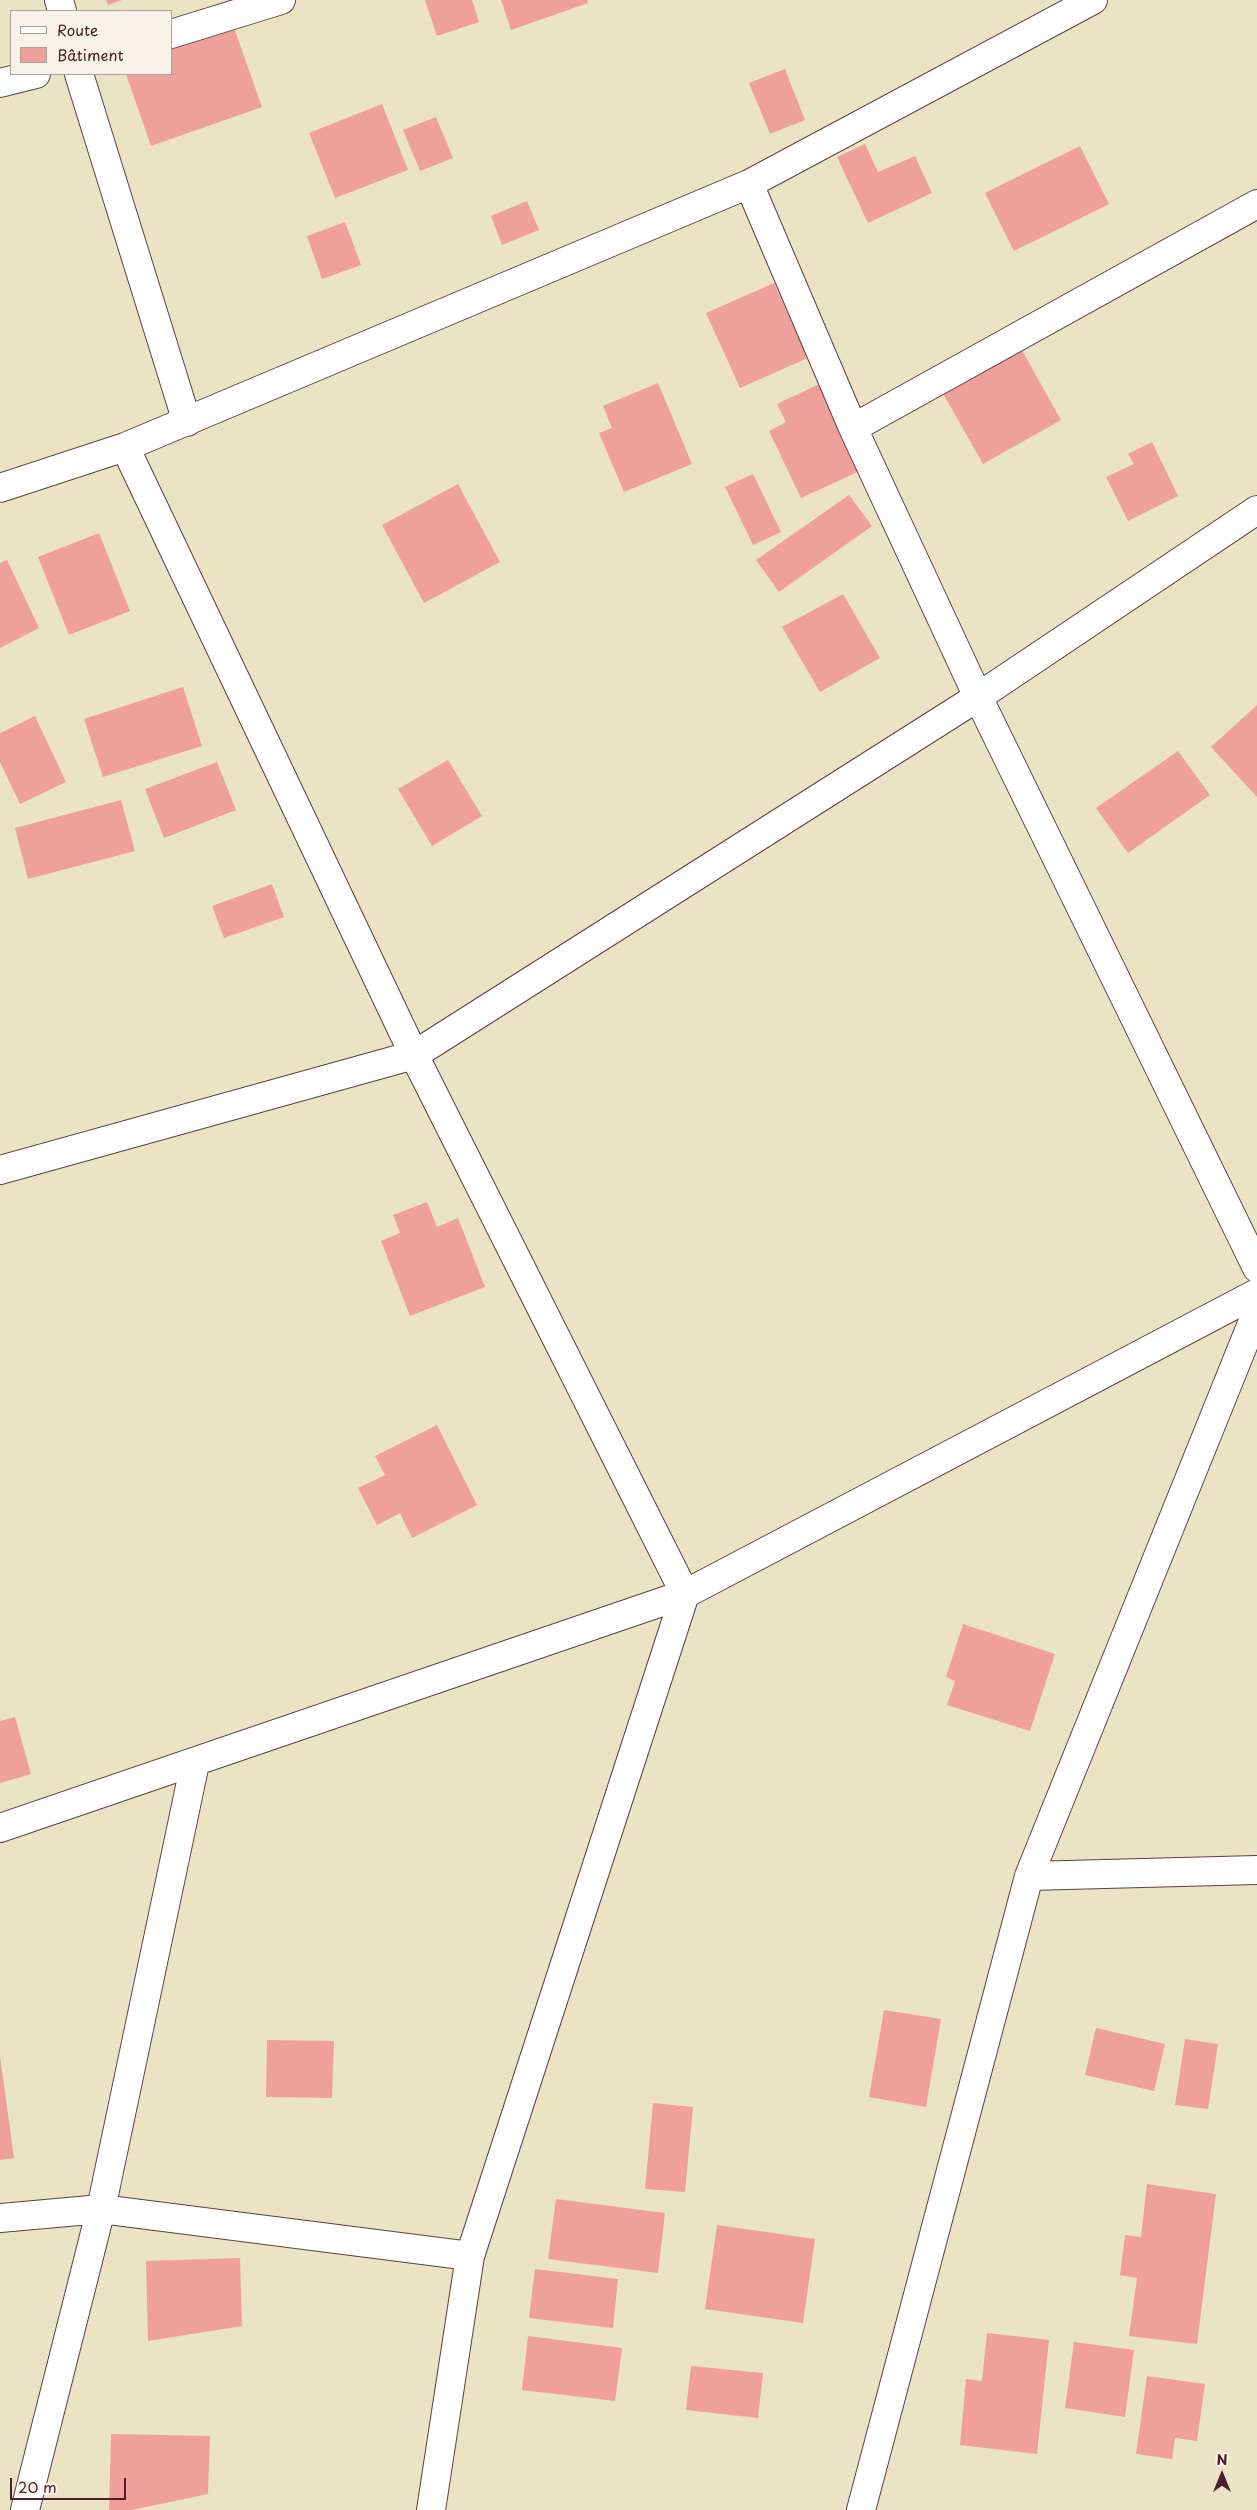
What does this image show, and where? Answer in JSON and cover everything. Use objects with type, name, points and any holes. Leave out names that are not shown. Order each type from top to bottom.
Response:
[{"type":"street","points":[[172,34],[281,0]]},
{"type":"street","points":[[0,488],[125,448],[750,184],[1092,0]]},
{"type":"street","points":[[0,83],[32,75]]},
{"type":"street","points":[[79,75],[187,422]]},
{"type":"street","points":[[750,184],[853,428],[978,697],[1257,1268]]},
{"type":"street","points":[[853,428],[1257,204]]},
{"type":"street","points":[[125,448],[414,1055],[685,1594],[470,2256],[431,2510]]},
{"type":"street","points":[[0,1170],[414,1055],[978,697],[1257,510]]},
{"type":"street","points":[[0,1828],[685,1594],[1257,1293]]},
{"type":"street","points":[[861,2510],[1028,1876],[1257,1311]]},
{"type":"street","points":[[25,2510],[102,2209],[194,1763]]},
{"type":"street","points":[[1028,1876],[1257,1870]]},
{"type":"street","points":[[0,2218],[102,2209],[470,2256]]},
{"type":"building","points":[[106,0],[122,0],[108,5]]},
{"type":"building","points":[[425,0],[472,0],[479,22],[437,36]]},
{"type":"building","points":[[501,0],[587,0],[588,3],[511,30]]},
{"type":"building","points":[[232,22],[262,107],[151,146],[126,75],[172,75],[172,43]]},
{"type":"building","points":[[785,69],[805,120],[770,134],[749,83]]},
{"type":"building","points":[[382,104],[408,170],[335,198],[309,133]]},
{"type":"building","points":[[436,117],[453,158],[420,171],[403,130]]},
{"type":"building","points":[[865,144],[878,172],[915,156],[932,193],[868,223],[837,157]]},
{"type":"building","points":[[1080,146],[1109,204],[1014,251],[985,193]]},
{"type":"building","points":[[527,201],[539,230],[502,245],[491,216]]},
{"type":"building","points":[[345,222],[361,265],[322,279],[307,236]]},
{"type":"building","points":[[774,283],[808,358],[740,388],[706,313]]},
{"type":"building","points":[[1019,345],[1061,420],[983,464],[941,390]]},
{"type":"building","points":[[658,383],[692,464],[624,492],[599,433],[612,428],[603,406]]},
{"type":"building","points":[[819,384],[860,471],[801,498],[769,431],[786,422],[777,404]]},
{"type":"building","points":[[1152,442],[1178,496],[1128,521],[1106,477],[1134,464],[1128,454]]},
{"type":"building","points":[[753,474],[781,532],[753,545],[725,487]]},
{"type":"building","points":[[458,484],[500,562],[424,603],[382,525]]},
{"type":"building","points":[[849,495],[872,526],[779,592],[756,560]]},
{"type":"building","points":[[99,533],[130,611],[69,635],[38,557]]},
{"type":"building","points":[[7,560],[39,628],[0,648],[0,563]]},
{"type":"building","points":[[843,594],[880,658],[820,692],[782,627]]},
{"type":"building","points":[[183,687],[202,746],[103,777],[84,719]]},
{"type":"building","points":[[1257,705],[1257,797],[1211,747]]},
{"type":"building","points":[[35,716],[66,782],[20,804],[0,762],[0,733]]},
{"type":"building","points":[[1178,751],[1210,795],[1128,853],[1096,808]]},
{"type":"building","points":[[448,760],[482,816],[432,846],[398,789]]},
{"type":"building","points":[[217,762],[236,810],[164,838],[145,789]]},
{"type":"building","points":[[121,800],[135,851],[28,879],[15,828]]},
{"type":"building","points":[[272,884],[284,917],[224,938],[212,906]]},
{"type":"building","points":[[427,1202],[437,1227],[458,1218],[485,1287],[410,1316],[381,1241],[400,1233],[393,1215]]},
{"type":"building","points":[[437,1425],[477,1505],[412,1538],[400,1513],[377,1525],[358,1488],[385,1475],[375,1456]]},
{"type":"building","points":[[963,1624],[1055,1654],[1030,1731],[947,1705],[955,1681],[946,1677]]},
{"type":"building","points":[[15,1717],[31,1774],[0,1783],[0,1721]]},
{"type":"building","points":[[884,2010],[941,2019],[926,2107],[869,2097]]},
{"type":"building","points":[[1096,2028],[1165,2044],[1154,2091],[1085,2075]]},
{"type":"building","points":[[1185,2039],[1218,2044],[1208,2109],[1175,2105]]},
{"type":"building","points":[[267,2040],[334,2041],[332,2098],[266,2097]]},
{"type":"building","points":[[0,2056],[14,2158],[0,2160]]},
{"type":"building","points":[[653,2103],[693,2107],[685,2192],[645,2189]]},
{"type":"building","points":[[1147,2184],[1216,2194],[1197,2344],[1129,2336],[1137,2278],[1120,2275],[1125,2235],[1141,2237]]},
{"type":"building","points":[[556,2199],[665,2213],[658,2273],[548,2259]]},
{"type":"building","points":[[717,2225],[815,2239],[803,2323],[705,2309]]},
{"type":"building","points":[[240,2258],[242,2326],[148,2341],[146,2261]]},
{"type":"building","points":[[535,2269],[618,2279],[613,2328],[529,2318]]},
{"type":"building","points":[[987,2333],[1049,2340],[1037,2454],[960,2445],[966,2379],[982,2381]]},
{"type":"building","points":[[528,2336],[622,2348],[615,2401],[522,2390]]},
{"type":"building","points":[[1074,2342],[1134,2350],[1125,2417],[1065,2408]]},
{"type":"building","points":[[691,2366],[763,2373],[758,2418],[686,2410]]},
{"type":"building","points":[[1147,2376],[1205,2384],[1197,2441],[1175,2438],[1172,2459],[1136,2454]]},
{"type":"building","points":[[111,2434],[210,2436],[208,2494],[132,2510],[109,2510]]}]
